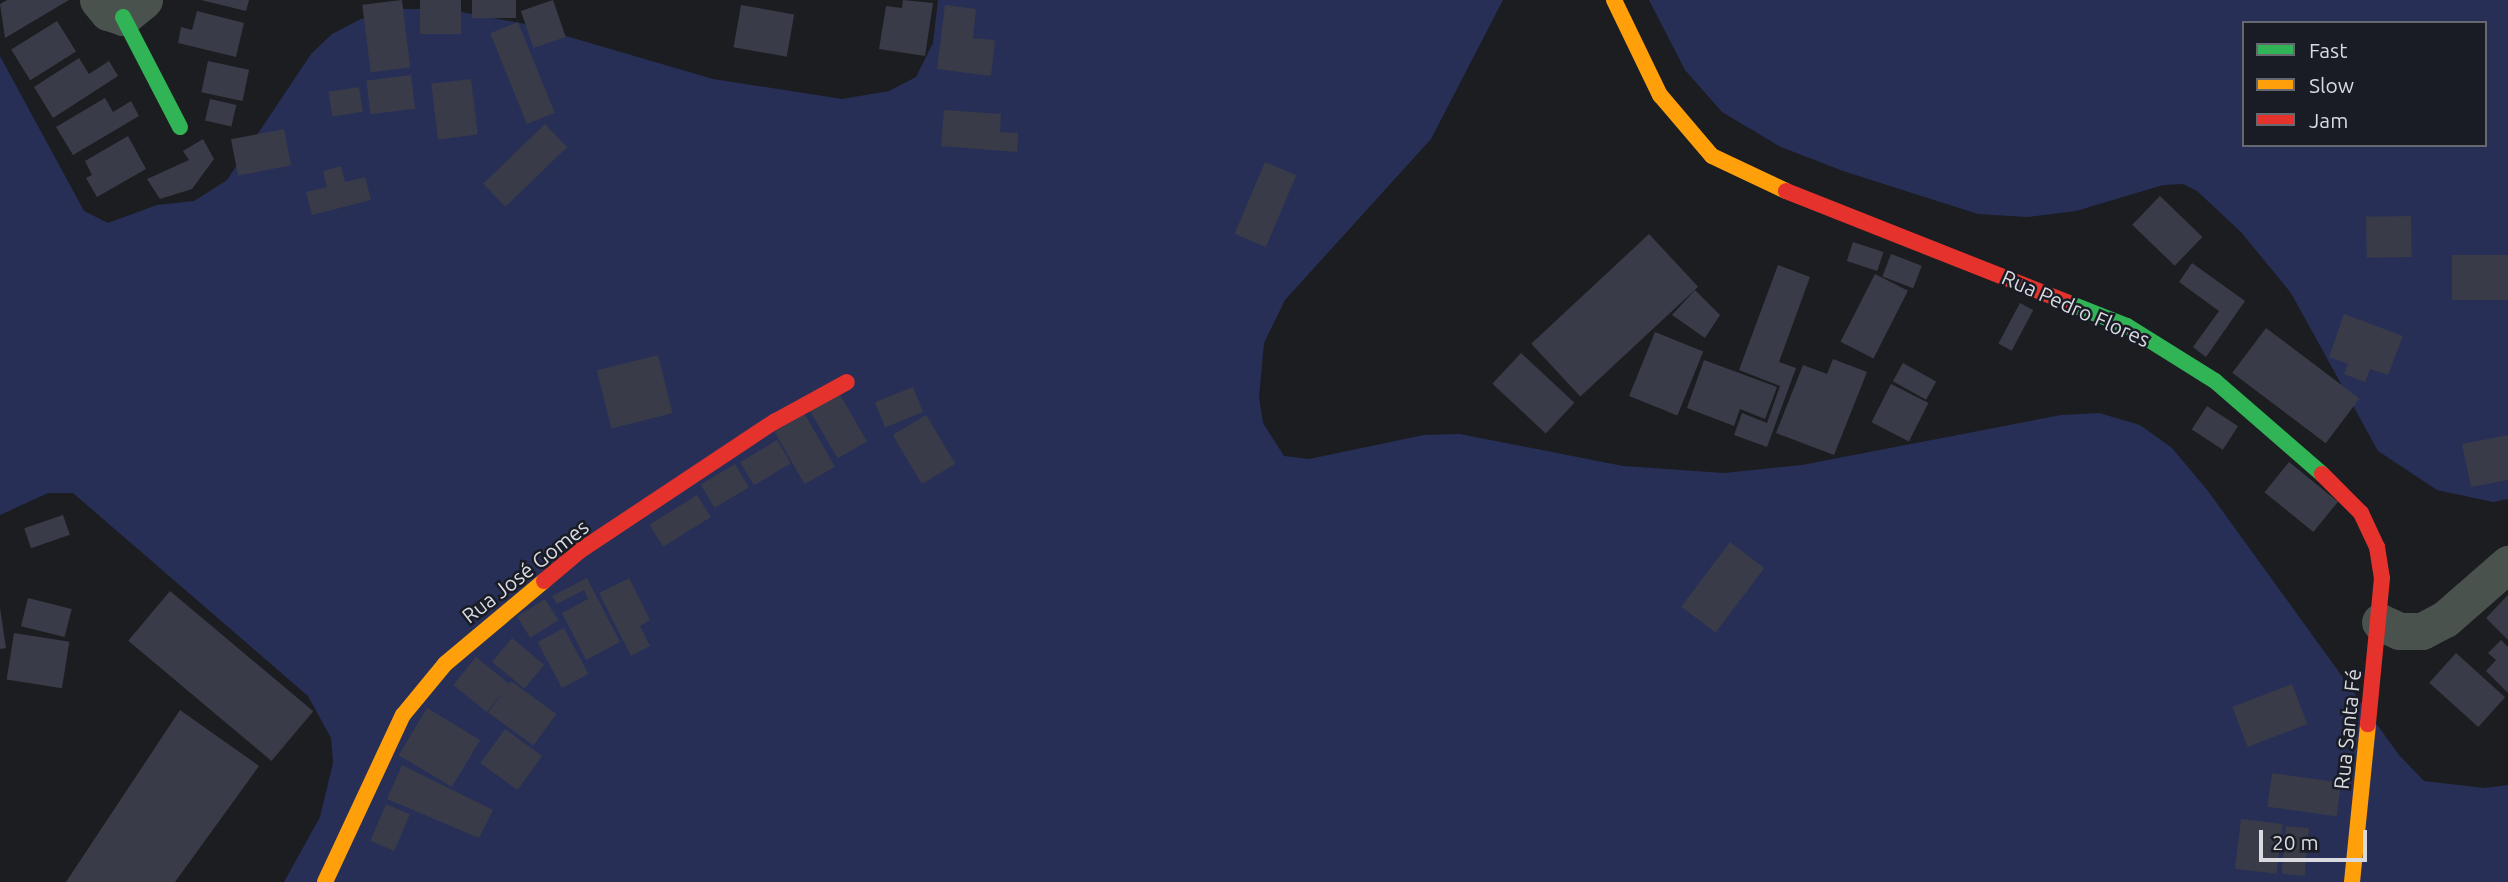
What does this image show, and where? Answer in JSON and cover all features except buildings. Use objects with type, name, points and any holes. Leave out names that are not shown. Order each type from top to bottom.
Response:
[{"type":"street","name":"Rua Pedro Flores","points":[[1614,0],[1666,103],[1712,156],[1737,172],[2127,326],[2215,381],[2293,445],[2361,513],[2378,547],[2379,622]]},
{"type":"street","points":[[122,6],[180,127]]},
{"type":"street","name":"Rua José Gomes","points":[[325,882],[403,715],[445,664],[581,550],[774,422],[846,382]]},
{"type":"street","points":[[2379,622],[2422,631],[2445,619],[2508,564]]},
{"type":"street","name":"Rua Santa Fé","points":[[2352,882],[2379,622]]},
{"type":"shaded area","points":[[938,0],[1503,0],[1431,139],[1285,300],[1264,343],[1259,397],[1263,423],[1284,456],[1309,459],[1424,435],[1460,434],[1623,466],[1724,473],[1802,465],[2061,415],[2099,413],[2140,425],[2172,448],[2208,491],[2399,755],[2424,781],[2484,788],[2508,785],[2508,882],[284,882],[320,817],[333,763],[331,738],[308,696],[73,493],[48,493],[0,515],[0,56],[84,211],[108,223],[157,205],[194,201],[227,180],[311,54],[332,34],[361,19],[402,9],[446,9],[525,24],[713,79],[842,99],[889,91],[916,77],[933,43]]},
{"type":"shaded area","points":[[1649,0],[2508,0],[2508,499],[2493,502],[2437,490],[2378,451],[2291,293],[2241,232],[2197,191],[2183,184],[2163,185],[2076,211],[2027,217],[1978,214],[1843,171],[1781,147],[1722,112],[1685,70]]},
{"type":"traffic: fast","points":[[123,17],[180,127]]},
{"type":"traffic: fast","points":[[2066,302],[2127,326],[2215,381],[2322,474]]},
{"type":"traffic: slow","points":[[1614,0],[1660,95],[1712,156],[1786,191]]},
{"type":"traffic: slow","points":[[325,882],[403,715],[445,664],[544,581]]},
{"type":"traffic: slow","points":[[2352,882],[2368,724]]},
{"type":"traffic: jam","points":[[1786,191],[2066,302]]},
{"type":"traffic: jam","points":[[544,581],[581,550],[774,422],[847,382]]},
{"type":"traffic: jam","points":[[2322,474],[2361,513],[2377,547],[2382,578],[2368,724]]}]
